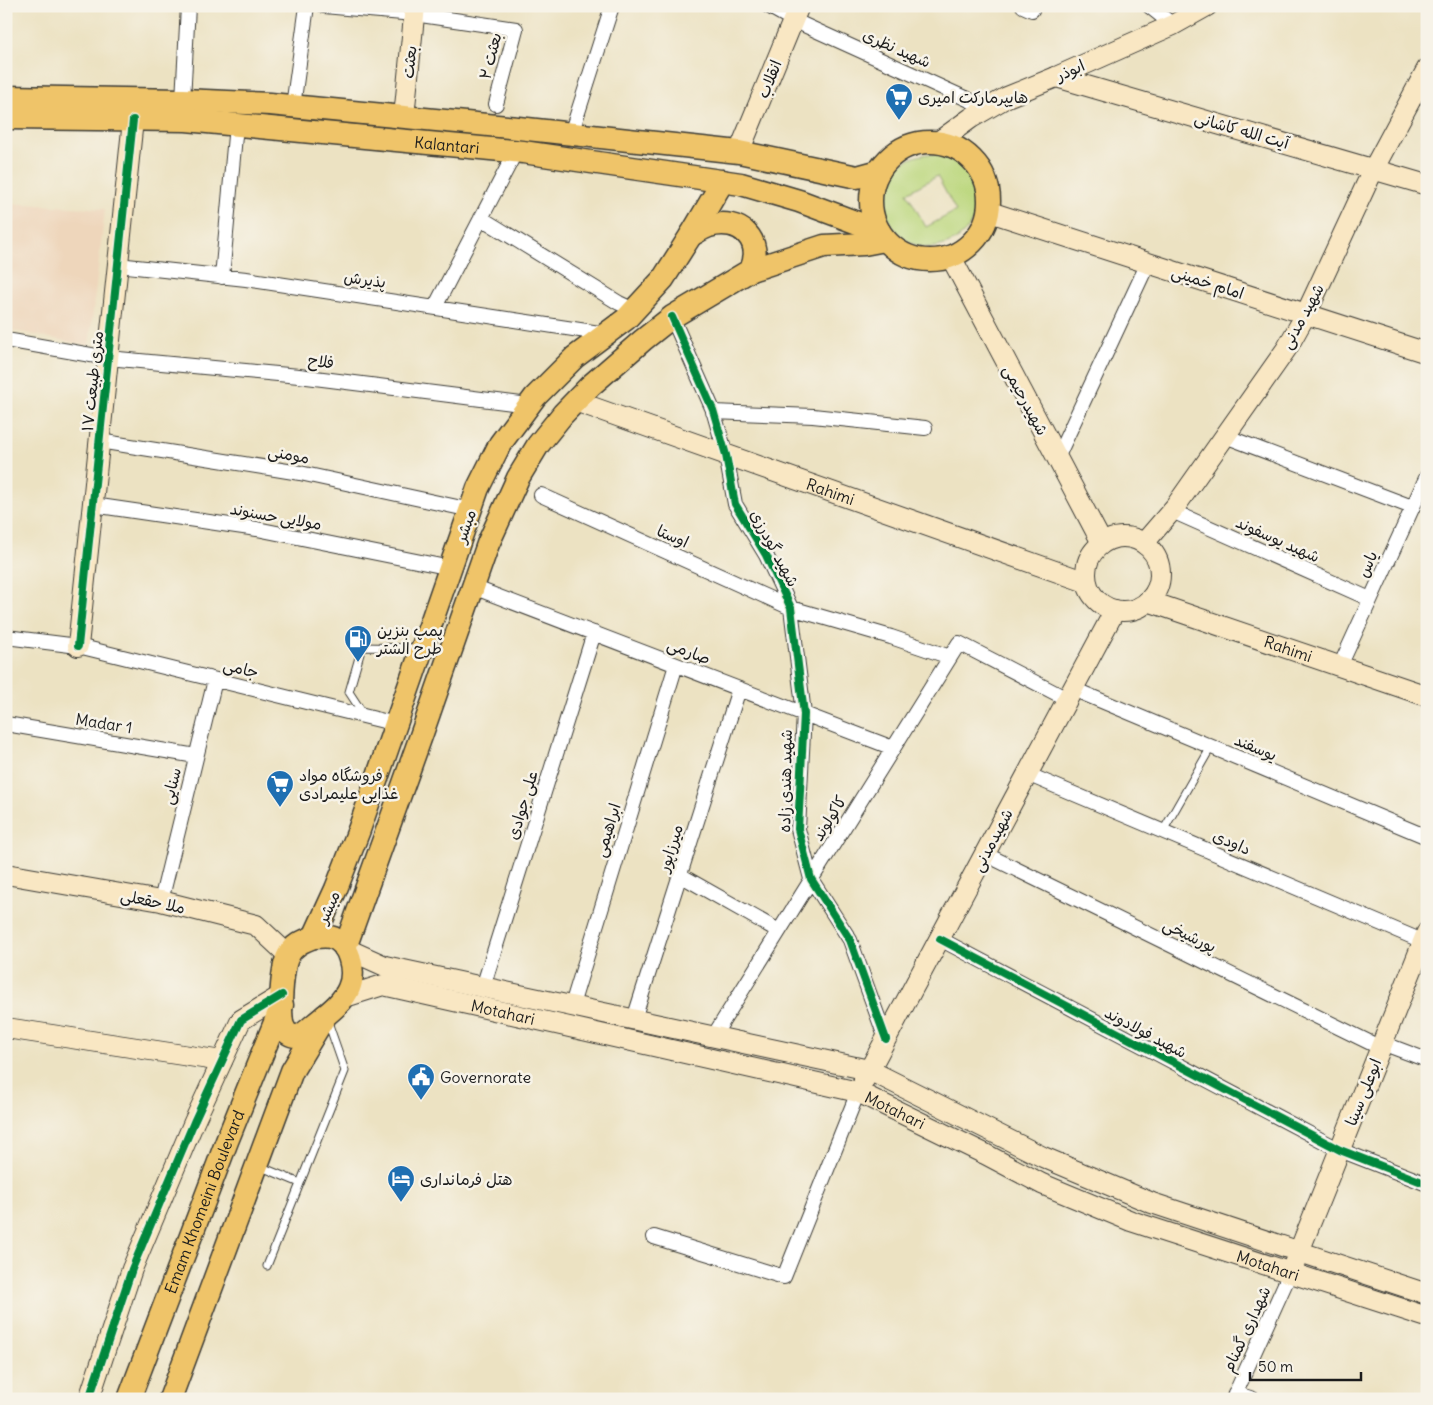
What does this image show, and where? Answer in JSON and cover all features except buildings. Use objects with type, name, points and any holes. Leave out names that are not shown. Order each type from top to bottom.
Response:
[{"type":"main road","name":"ابوذر","points":[[938,142],[987,108],[1007,97],[1173,25],[1207,6]]},
{"type":"main road","name":"بعثت","points":[[404,117],[415,10]]},
{"type":"main road","name":"انقلاب","points":[[739,152],[796,13]]},
{"type":"main road","name":"شهید مدنی","points":[[1144,543],[1172,512],[1286,348],[1306,314],[1374,168],[1427,69]]},
{"type":"main road","name":"آیت الله کاشانی","points":[[1056,77],[1427,184]]},
{"type":"main road","name":"Kalantari","points":[[6,97],[183,100],[293,106],[739,152],[857,177],[879,171]]},
{"type":"main road","name":"Kalantari","points":[[6,118],[186,120],[516,152],[740,184],[799,201],[882,235]]},
{"type":"main road","name":"۱۷ متری طبیعت","points":[[78,646],[133,120]]},
{"type":"main road","points":[[921,142],[938,142],[957,148],[972,159],[984,174],[990,192],[990,212],[982,231],[969,247],[951,257],[933,261],[915,259],[898,252],[882,235],[873,216],[871,201],[873,186],[879,171],[890,158],[904,148],[921,142]]},
{"type":"main road","name":"مبشر","points":[[314,937],[343,872],[478,488],[500,444],[529,405],[575,358],[626,319],[663,279],[692,235],[723,181]]},
{"type":"main road","name":"امام خمینی","points":[[990,212],[1427,353]]},
{"type":"main road","points":[[692,235],[709,226],[728,224],[738,227],[748,234],[756,248],[755,260],[751,270]]},
{"type":"main road","points":[[344,948],[422,736],[488,544],[518,478],[538,445],[590,386],[672,317],[751,270],[824,246],[864,244],[882,235]]},
{"type":"main road","name":"شهیدرحیمی","points":[[951,257],[1102,543]]},
{"type":"main road","name":"Rahimi","points":[[575,402],[1086,582]]},
{"type":"main road","points":[[1123,536],[1134,538],[1144,543],[1158,560],[1159,582],[1155,593],[1138,608],[1127,611],[1115,610],[1096,600],[1090,592],[1086,582],[1085,571],[1088,560],[1094,550],[1102,543],[1112,538],[1123,536]]},
{"type":"main road","name":"Rahimi","points":[[1148,601],[1427,696]]},
{"type":"main road","name":"شهیدمدنی","points":[[858,1092],[1115,610]]},
{"type":"main road","name":"ملا حقعلی","points":[[6,874],[160,901],[256,925],[288,955]]},
{"type":"main road","points":[[314,937],[331,937],[344,948],[348,952],[353,972],[349,989],[333,1010],[303,1034],[296,1036],[289,1034],[283,1028],[282,1000],[283,970],[288,955],[300,942],[314,937]]},
{"type":"main road","name":"ابوعلی سینا","points":[[1290,1273],[1425,939]]},
{"type":"main road","name":"Motahari","points":[[344,948],[385,966],[870,1070],[1061,1164],[1152,1203],[1427,1294]]},
{"type":"main road","name":"Motahari","points":[[342,998],[383,985],[858,1092],[1042,1184],[1094,1206],[1169,1235],[1427,1317]]},
{"type":"main road","points":[[89,1399],[132,1269],[194,1122],[241,1020],[282,1000]]},
{"type":"main road","name":"Emam Khomeini Boulevard","points":[[130,1399],[226,1141],[282,1000]]},
{"type":"main road","points":[[170,1399],[292,1070],[325,1016]]},
{"type":"main road","points":[[6,1028],[222,1061]]},
{"type":"street","points":[[183,100],[188,6]]},
{"type":"street","points":[[293,106],[307,6]]},
{"type":"street","points":[[324,6],[415,10]]},
{"type":"street","points":[[571,134],[612,6]]},
{"type":"street","name":"شهید نظری","points":[[768,6],[796,13],[987,108]]},
{"type":"street","points":[[1149,6],[1173,25]]},
{"type":"street","name":"بعثت ۲","points":[[415,10],[516,29],[496,104]]},
{"type":"street","points":[[222,277],[236,124]]},
{"type":"street","points":[[435,307],[516,152]]},
{"type":"street","points":[[481,218],[619,303],[634,310]]},
{"type":"street","points":[[1057,458],[1148,263]]},
{"type":"street","name":"پذیرش","points":[[118,266],[222,277],[435,307],[606,334]]},
{"type":"street","name":"شهید گودرزی","points":[[672,317],[713,412],[726,455],[735,504],[766,556],[791,608],[804,714]]},
{"type":"street","name":"فلاح","points":[[6,340],[108,358],[299,376],[529,405]]},
{"type":"street","points":[[713,412],[813,416],[925,428]]},
{"type":"street","points":[[1225,436],[1419,500]]},
{"type":"street","name":"مومنی","points":[[100,441],[300,473],[470,510]]},
{"type":"street","name":"یاس","points":[[1340,666],[1370,599],[1419,500],[1427,476]]},
{"type":"street","name":"اوستا","points":[[541,495],[791,608],[891,637],[950,657]]},
{"type":"street","name":"مولایی حسنوند","points":[[93,504],[257,529],[451,568]]},
{"type":"street","name":"شهید یوسفوند","points":[[1172,512],[1370,599]]},
{"type":"street","name":"صارمی","points":[[473,587],[893,748]]},
{"type":"street","name":"علی جوادی","points":[[483,987],[594,633]]},
{"type":"street","name":"جامی","points":[[6,638],[78,646],[396,724]]},
{"type":"street","name":"کاکولوند","points":[[713,1037],[959,643]]},
{"type":"street","name":"یوسفند","points":[[959,643],[1070,694],[1212,747],[1427,837]]},
{"type":"street","name":"ابراهیمی","points":[[572,1006],[676,665]]},
{"type":"street","name":"سنایی","points":[[160,901],[215,680]]},
{"type":"street","name":"میرزاپور","points":[[634,1019],[739,689]]},
{"type":"street","name":"شهید هندی زاده","points":[[804,714],[798,829],[811,879],[850,940],[886,1039]]},
{"type":"street","name":"Madar 1","points":[[6,724],[196,756]]},
{"type":"street","name":"داودی","points":[[1027,774],[1425,939]]},
{"type":"street","name":"پورشیخی","points":[[985,854],[1382,1045],[1427,1060]]},
{"type":"street","points":[[680,875],[779,931]]},
{"type":"street","name":"شهید فولادوند","points":[[940,939],[1340,1150],[1427,1184]]},
{"type":"street","points":[[654,1237],[784,1277],[858,1092]]},
{"type":"street","name":"شهداری گمنام","points":[[1234,1396],[1290,1273]]},
{"type":"street","points":[[1234,1396],[1253,1399]]},
{"type":"lane","points":[[365,716],[350,692],[362,648],[423,648]]},
{"type":"lane","points":[[1163,831],[1212,747]]},
{"type":"lane","points":[[267,1266],[345,1070],[325,1016]]},
{"type":"lane","points":[[257,1165],[300,1184]]},
{"type":"shaded area","points":[[6,203],[105,209],[89,346],[6,329]]},
{"type":"green space","points":[[925,154],[942,155],[953,159],[962,166],[974,183],[977,204],[975,215],[966,231],[947,244],[927,247],[910,243],[897,232],[888,217],[885,200],[887,184],[896,169],[912,158]],"holes":[[[937,176],[956,211],[926,227],[907,193]]]},
{"type":"cycle path","points":[[78,646],[133,120]]},
{"type":"cycle path","points":[[672,317],[713,410],[726,455],[735,504],[766,555],[791,608],[804,714],[798,829],[811,879],[850,940],[886,1039]]},
{"type":"cycle path","points":[[940,939],[1340,1150],[1427,1184]]},
{"type":"cycle path","points":[[89,1399],[132,1269],[194,1122],[241,1020],[282,995]]},
{"type":"place","name":"هایپرمارکت امیری","points":[[899,121]]},
{"type":"place","name":"پمپ بنزین طرح الشتر","points":[[358,663]]},
{"type":"place","name":"فروشگاه مواد غذایی علیمرادی","points":[[280,808]]},
{"type":"place","name":"Governorate","points":[[421,1101]]},
{"type":"place","name":"هتل فرمانداری","points":[[401,1203]]}]
